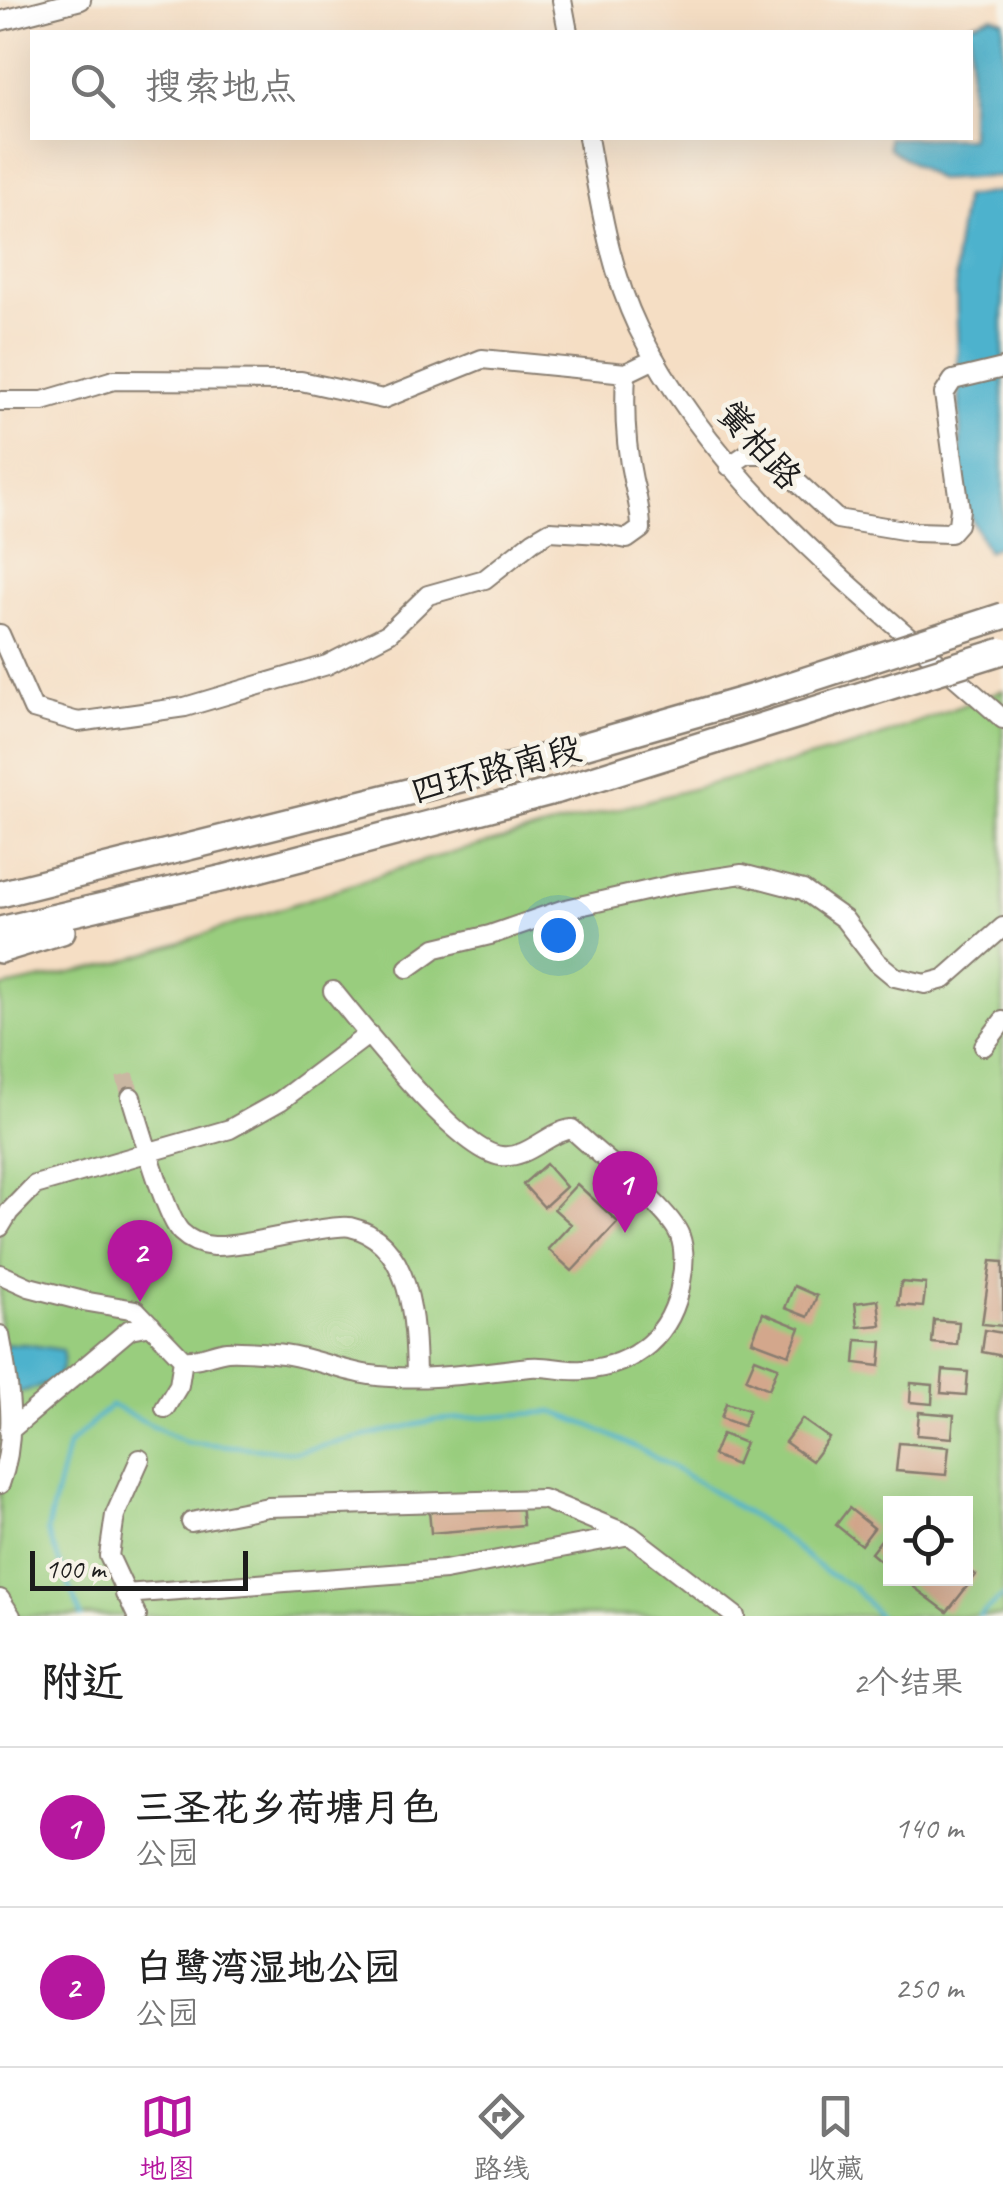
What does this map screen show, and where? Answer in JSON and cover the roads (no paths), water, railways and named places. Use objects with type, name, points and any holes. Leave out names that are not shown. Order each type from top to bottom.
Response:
[{"type":"highway","name":"四环路南段","points":[[0,894],[524,763],[754,697],[1003,616]]},
{"type":"highway","name":"四环路南段","points":[[0,930],[309,856],[558,790],[1003,651]]},
{"type":"highway","points":[[0,877],[212,841]]},
{"type":"highway","points":[[0,950],[309,856]]},
{"type":"street","points":[[0,22],[81,0]]},
{"type":"street","points":[[562,0],[568,30]]},
{"type":"street","name":"黉柏路","points":[[588,140],[610,255],[637,325],[677,399],[729,466],[814,551],[1003,719]]},
{"type":"street","points":[[0,401],[43,401],[114,380],[301,381],[383,400],[482,359],[626,373],[655,358]]},
{"type":"street","points":[[729,466],[747,454],[767,454],[837,519],[915,532],[950,532],[958,524],[960,509],[944,394],[952,380],[1003,368]]},
{"type":"street","points":[[0,634],[33,708],[78,722],[185,707],[327,665],[389,633],[428,596],[486,578],[550,531],[627,539],[641,529],[641,507],[633,481],[624,416],[626,373]]},
{"type":"street","points":[[408,968],[436,948],[490,935],[562,910],[676,884],[742,874],[803,890],[844,919],[895,978],[924,984],[944,979],[1003,926]]},
{"type":"street","points":[[0,1274],[47,1292],[136,1310],[183,1359],[228,1352],[276,1353],[370,1375],[485,1374],[534,1366],[580,1371],[611,1366],[654,1342],[678,1300],[683,1250],[679,1234],[665,1214],[572,1130],[564,1130],[536,1149],[501,1156],[492,1152],[445,1118],[404,1078],[333,991]]},
{"type":"street","points":[[984,1046],[1003,1021]]},
{"type":"street","points":[[0,1227],[35,1185],[230,1129],[280,1101],[369,1034]]},
{"type":"street","points":[[131,1097],[178,1230],[192,1240],[215,1248],[348,1226],[375,1238],[396,1260],[401,1275],[414,1320],[416,1375]]},
{"type":"street","points":[[9,1431],[130,1329],[151,1325]]},
{"type":"street","points":[[0,1337],[11,1396],[0,1484]]},
{"type":"street","points":[[166,1408],[179,1385],[183,1359]]},
{"type":"street","points":[[137,1616],[109,1556],[115,1515],[140,1459]]},
{"type":"street","points":[[191,1522],[268,1507],[543,1498],[630,1535],[735,1616]]},
{"type":"street","points":[[125,1594],[445,1570],[630,1535]]},
{"type":"street","points":[[0,1599],[11,1616]]},
{"type":"water","points":[[992,16],[1003,20],[1003,176],[938,180],[889,148],[888,140],[973,140],[973,30],[954,30]]},
{"type":"water","points":[[1003,191],[1003,544],[987,551],[962,500],[955,255],[964,197]]},
{"type":"water","points":[[0,1345],[63,1350],[60,1372],[45,1385],[0,1396]]},
{"type":"waterway","points":[[81,1616],[47,1531],[68,1446],[111,1405],[186,1442],[296,1452],[436,1420],[553,1412],[647,1453],[713,1491],[779,1534],[825,1572],[853,1587],[879,1616]]},
{"type":"waterway","points":[[979,1616],[1003,1596]]},
{"type":"tunnel","points":[[125,1075],[131,1097]]},
{"type":"place","name":"三圣花乡荷塘月色","points":[[625,1233]]},
{"type":"place","name":"白鹭湾湿地公园","points":[[140,1302]]}]
